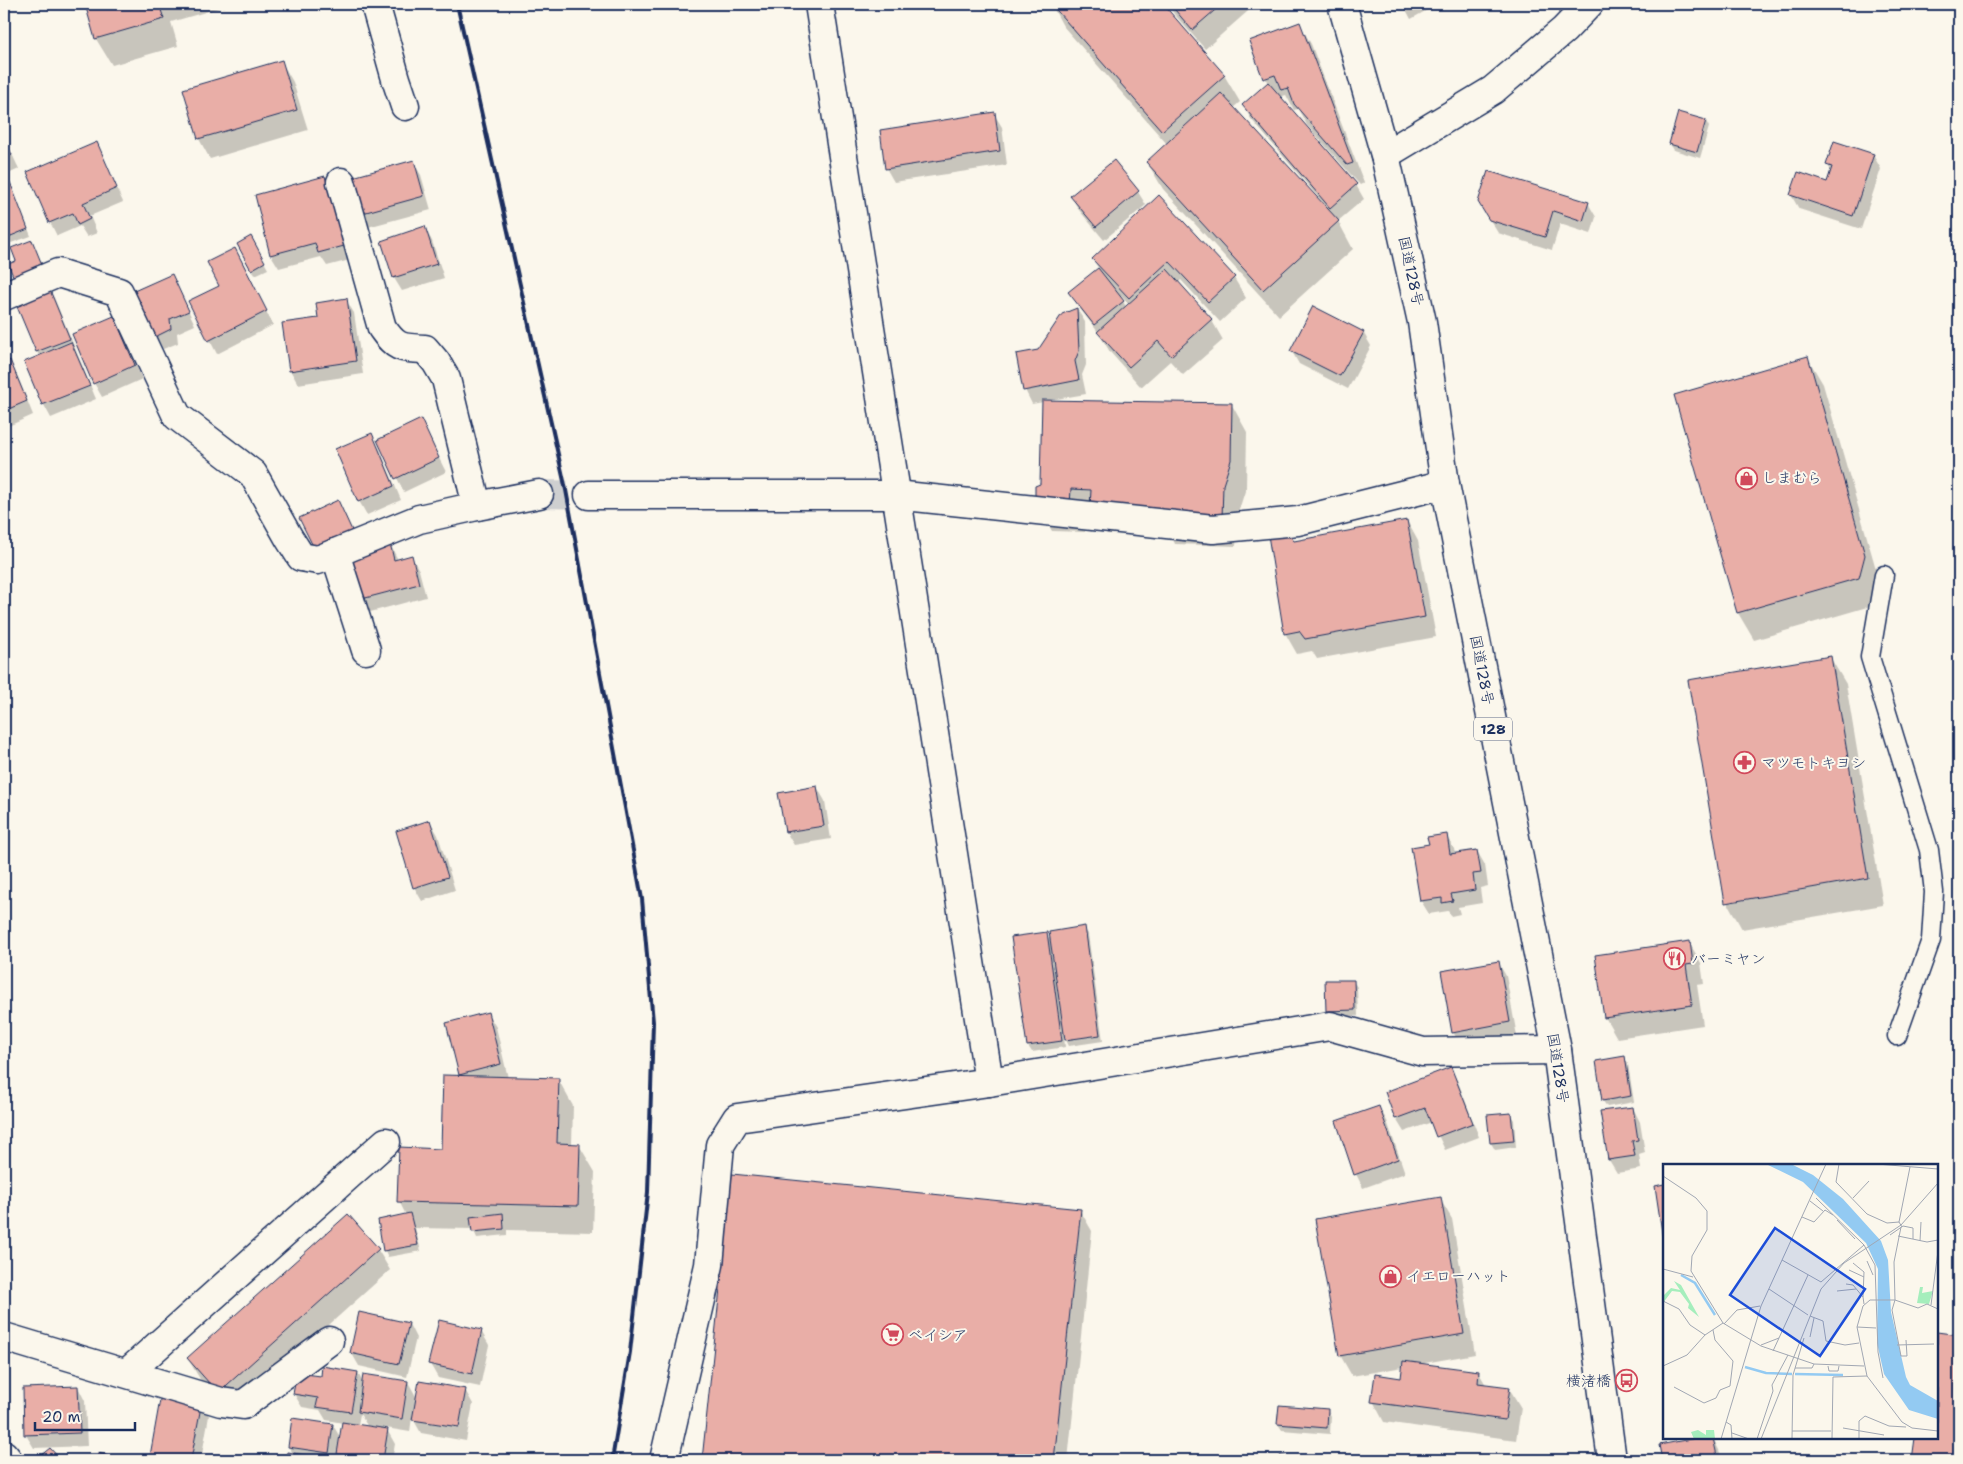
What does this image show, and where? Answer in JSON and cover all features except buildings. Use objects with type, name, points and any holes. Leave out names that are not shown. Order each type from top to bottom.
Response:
[{"type":"main road","points":[[375,4],[396,79],[406,106]]},
{"type":"main road","points":[[819,4],[989,1082]]},
{"type":"main road","name":"国道128号","points":[[1342,4],[1385,155],[1422,322],[1445,484],[1557,1050],[1612,1460]]},
{"type":"main road","points":[[1385,155],[1493,90],[1564,30],[1589,4]]},
{"type":"main road","points":[[341,182],[382,328],[393,344],[408,348],[425,349],[436,362],[446,380],[477,506]]},
{"type":"main road","points":[[4,296],[58,273],[119,292],[177,416],[253,474],[288,538],[301,557],[318,560],[420,519],[539,494]]},
{"type":"main road","points":[[589,495],[896,495],[1213,529],[1298,521],[1445,484]]},
{"type":"main road","points":[[335,553],[366,650]]},
{"type":"main road","points":[[664,1460],[709,1265],[720,1145],[737,1118],[989,1082],[1330,1026],[1423,1052],[1557,1050]]},
{"type":"main road","points":[[127,1374],[386,1142]]},
{"type":"main road","points":[[4,1337],[221,1402],[243,1405],[329,1341]]},
{"type":"main road","points":[[4,1455],[8,1460]]},
{"type":"lane","points":[[1884,575],[1870,657],[1930,850],[1934,892],[1931,940],[1897,1036]]},
{"type":"tunnel","points":[[539,494],[589,495]]},
{"type":"railway","points":[[457,4],[566,490],[642,899],[653,1022],[648,1192],[630,1352],[612,1460]]},
{"type":"place","name":"しまむら","points":[[1746,478]]},
{"type":"place","name":"マツモトキヨシ","points":[[1745,763]]},
{"type":"place","name":"バーミヤン","points":[[1675,959]]},
{"type":"place","name":"イエローハット","points":[[1390,1276]]},
{"type":"place","name":"ベイシア","points":[[892,1335]]},
{"type":"place","name":"横渚橋","points":[[1627,1381]]}]
